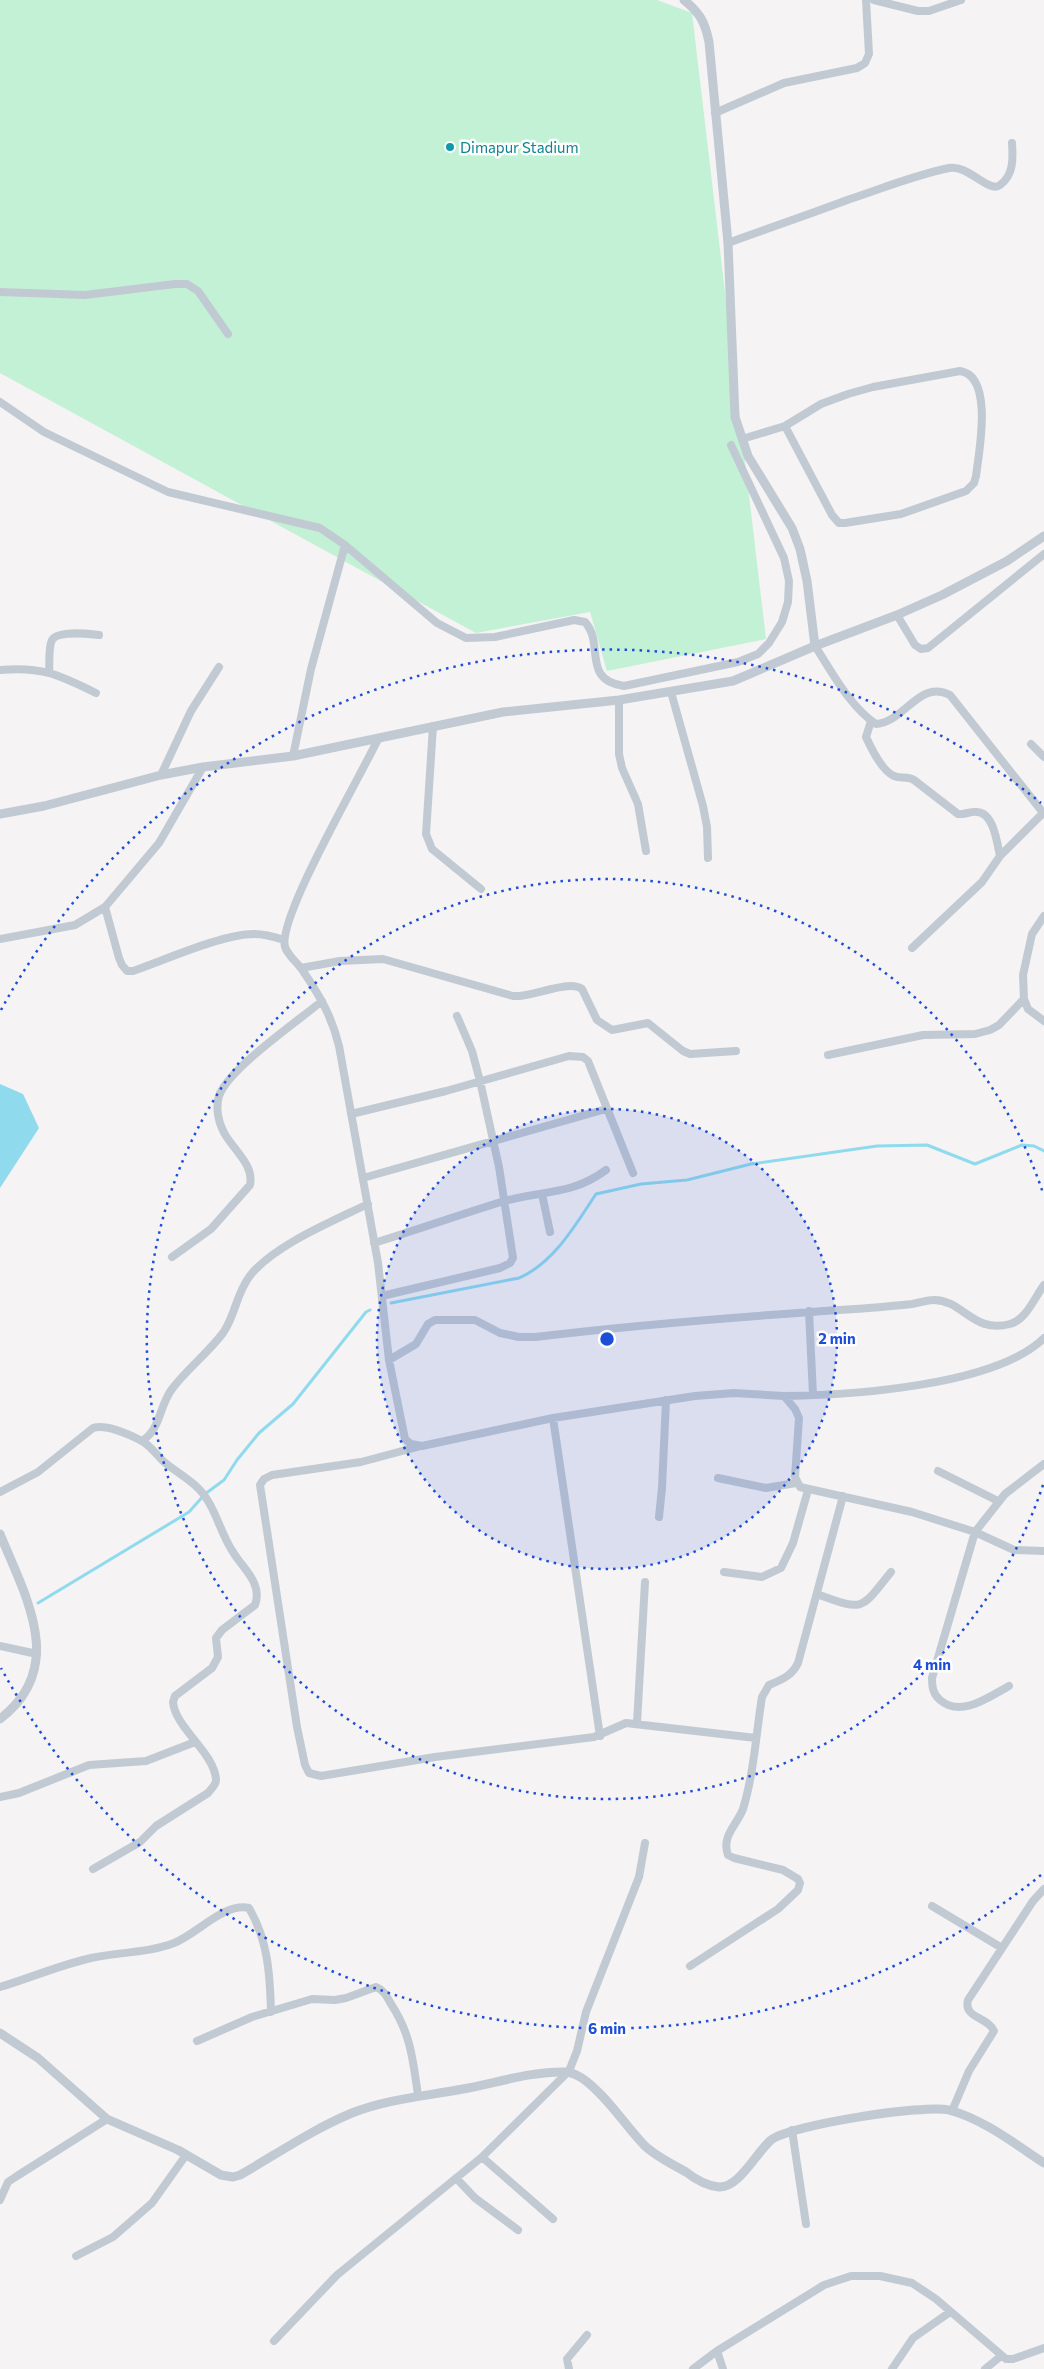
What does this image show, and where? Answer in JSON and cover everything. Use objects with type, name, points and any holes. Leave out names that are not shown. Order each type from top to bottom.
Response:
[{"type":"street","points":[[684,0],[699,12],[706,26],[728,243],[735,416],[748,456],[792,528],[800,549],[807,581],[815,646],[854,702],[876,724],[888,721],[930,691],[940,690],[950,695],[1044,814],[1000,856],[982,882],[912,948]]},
{"type":"street","points":[[715,113],[784,83],[857,68],[865,63],[869,54],[866,0]]},
{"type":"street","points":[[874,0],[918,11],[929,11],[961,0]]},
{"type":"street","points":[[728,243],[909,178],[951,168],[963,168],[990,186],[996,187],[1001,185],[1013,164],[1012,143]]},
{"type":"street","points":[[0,292],[85,295],[187,284],[198,291],[228,334]]},
{"type":"street","points":[[742,439],[784,426],[821,404],[848,394],[873,387],[960,371],[967,372],[975,381],[983,423],[976,476],[974,483],[966,491],[901,514],[845,523],[840,523],[832,515],[784,426]]},
{"type":"street","points":[[0,402],[44,432],[168,492],[320,528],[345,545],[437,623],[466,638],[495,637],[574,620],[585,622],[590,630],[596,666],[602,677],[611,684],[624,686],[738,662],[758,654],[769,643],[782,622],[786,609],[789,581],[784,558],[731,445]]},
{"type":"street","points":[[0,814],[44,806],[161,775],[203,767],[293,756],[503,712],[619,700],[734,681],[815,646],[898,615],[1007,561],[1044,536]]},
{"type":"street","points":[[293,756],[311,669],[345,545]]},
{"type":"street","points":[[898,615],[915,645],[922,649],[928,648],[1044,554]]},
{"type":"street","points":[[49,672],[51,641],[55,636],[62,634],[99,635]]},
{"type":"street","points":[[161,775],[190,710],[219,667]]},
{"type":"street","points":[[0,670],[29,668],[49,672],[96,693]]},
{"type":"street","points":[[671,692],[708,827],[708,858]]},
{"type":"street","points":[[619,700],[619,754],[622,768],[638,804],[646,851]]},
{"type":"street","points":[[871,721],[866,737],[887,771],[892,776],[914,780],[958,814],[964,815],[974,811],[981,812],[988,818],[991,824],[1000,856]]},
{"type":"street","points":[[433,726],[426,826],[428,842],[432,849],[481,889]]},
{"type":"street","points":[[378,739],[295,905],[284,940],[289,954],[301,968],[333,1022],[368,1204],[382,1296],[389,1360],[405,1439],[411,1444],[422,1446]]},
{"type":"street","points":[[1032,744],[1044,756]]},
{"type":"street","points":[[0,939],[75,925],[106,907],[159,842],[203,767]]},
{"type":"street","points":[[106,907],[119,958],[122,966],[127,970],[133,971],[188,951],[245,935],[261,935],[284,940]]},
{"type":"street","points":[[1044,916],[1032,934],[1023,975],[1024,999],[1028,1008],[1044,1021]]},
{"type":"street","points":[[301,968],[340,961],[383,959],[512,996],[522,997],[567,986],[577,986],[582,990],[597,1020],[612,1030],[648,1023],[671,1042],[690,1054],[699,1055],[736,1051]]},
{"type":"street","points":[[828,1055],[923,1035],[974,1034],[990,1030],[999,1025],[1024,999]]},
{"type":"street","points":[[172,1257],[211,1229],[250,1186],[252,1176],[248,1167],[226,1136],[217,1112],[218,1097],[225,1083],[322,1001]]},
{"type":"street","points":[[382,1296],[500,1268],[510,1263],[512,1258],[504,1201],[480,1081],[472,1051],[457,1016]]},
{"type":"street","points":[[350,1114],[569,1056],[578,1056],[588,1061],[633,1173]]},
{"type":"street","points":[[363,1178],[606,1109]]},
{"type":"street","points":[[374,1244],[504,1201],[574,1188],[591,1181],[606,1170]]},
{"type":"street","points":[[542,1194],[550,1232]]},
{"type":"street","points":[[142,1440],[154,1432],[170,1391],[224,1332],[236,1298],[249,1277],[261,1264],[323,1225],[368,1204]]},
{"type":"street","points":[[389,1360],[416,1344],[428,1324],[435,1320],[475,1320],[500,1333],[519,1337],[535,1337],[942,1300],[953,1305],[974,1320],[1002,1326],[1016,1322],[1029,1308],[1044,1285]]},
{"type":"street","points":[[809,1311],[813,1395]]},
{"type":"street","points":[[756,1738],[637,1724],[619,1725],[600,1736],[435,1757],[314,1776],[306,1770],[289,1675],[260,1485],[264,1479],[272,1474],[361,1462],[422,1446],[552,1418],[666,1400],[734,1393],[784,1396],[813,1395],[958,1378],[1019,1356],[1044,1338]]},
{"type":"street","points":[[784,1396],[795,1409],[799,1418],[796,1483],[800,1487],[912,1512],[975,1532],[1014,1550],[1044,1550]]},
{"type":"street","points":[[659,1517],[666,1400]]},
{"type":"street","points":[[552,1418],[600,1736]]},
{"type":"street","points":[[0,1492],[38,1472],[93,1428],[112,1429],[142,1440],[164,1462],[192,1482],[208,1500],[232,1551],[256,1585],[258,1599],[250,1610],[218,1634],[216,1638],[218,1657],[212,1668],[175,1696],[173,1707],[214,1773],[216,1781],[214,1786],[208,1793],[156,1826],[140,1842],[93,1869]]},
{"type":"street","points":[[1009,1686],[962,1708],[955,1708],[942,1702],[936,1696],[932,1685],[936,1661],[975,1532],[998,1501],[1044,1464]]},
{"type":"street","points":[[938,1471],[998,1501]]},
{"type":"street","points":[[718,1478],[766,1488],[796,1483]]},
{"type":"street","points":[[724,1572],[762,1577],[781,1568],[793,1543],[808,1490]]},
{"type":"street","points":[[690,1966],[778,1909],[798,1890],[800,1883],[792,1875],[772,1866],[734,1858],[728,1854],[726,1841],[742,1811],[766,1688],[781,1681],[794,1671],[801,1654],[808,1620],[817,1594],[843,1496]]},
{"type":"street","points":[[0,1534],[24,1588],[36,1630],[38,1654],[35,1674],[30,1685],[16,1704],[0,1719]]},
{"type":"street","points":[[817,1594],[845,1604],[859,1605],[870,1599],[891,1572]]},
{"type":"street","points":[[637,1724],[645,1582]]},
{"type":"street","points":[[0,1646],[38,1654]]},
{"type":"street","points":[[0,1797],[19,1793],[89,1765],[146,1761],[195,1742]]},
{"type":"street","points":[[274,2341],[336,2275],[482,2157],[569,2071],[577,2052],[586,2012],[639,1877],[645,1843]]},
{"type":"street","points":[[952,2111],[969,2071],[994,2031],[989,2023],[970,2013],[967,2005],[968,2000],[1033,1901],[1044,1890]]},
{"type":"street","points":[[0,1988],[66,1964],[94,1957],[156,1948],[175,1943],[230,1909],[242,1906],[249,1908],[261,1930],[270,1972],[271,2012]]},
{"type":"street","points":[[932,1906],[1002,1948]]},
{"type":"street","points":[[197,2041],[238,2023],[271,2012],[312,2000],[335,2000],[376,1987],[379,1988],[391,2004],[407,2033],[418,2095]]},
{"type":"street","points":[[0,2032],[38,2058],[107,2119],[186,2155],[221,2174],[233,2176],[240,2175],[334,2121],[372,2106],[418,2095],[440,2093],[545,2073],[569,2071],[584,2079],[599,2093],[645,2146],[695,2178],[719,2187],[734,2183],[773,2139],[792,2130],[921,2109],[935,2108],[952,2111],[985,2126],[1044,2163]]},
{"type":"street","points":[[0,2200],[8,2182],[107,2119]]},
{"type":"street","points":[[792,2130],[806,2224]]},
{"type":"street","points":[[76,2256],[112,2238],[152,2203],[186,2155]]},
{"type":"street","points":[[482,2157],[553,2218]]},
{"type":"street","points":[[456,2178],[475,2198],[518,2230]]},
{"type":"street","points":[[693,2369],[718,2351],[824,2285],[851,2276],[880,2276],[912,2283],[950,2312],[1001,2356],[1013,2359],[1044,2348]]},
{"type":"street","points":[[892,2369],[913,2338],[950,2312]]},
{"type":"street","points":[[569,2369],[567,2359],[587,2335]]},
{"type":"street","points":[[718,2351],[723,2369]]},
{"type":"street","points":[[985,2369],[1001,2356]]},
{"type":"green space","points":[[0,0],[657,0],[692,13],[766,639],[607,671],[590,612],[476,633],[0,373]]},
{"type":"water","points":[[0,1084],[23,1094],[39,1128],[0,1188]]},
{"type":"waterway","points":[[391,1303],[519,1278],[543,1263],[553,1253],[572,1230],[596,1194],[641,1184],[687,1180],[751,1164],[877,1146],[927,1145],[975,1164],[1022,1145],[1034,1146],[1044,1151]]},
{"type":"waterway","points":[[38,1603],[189,1512],[205,1494],[224,1480],[237,1460],[259,1433],[293,1404],[366,1312],[370,1310]]},
{"type":"place","name":"Dimapur Stadium","points":[[450,147]]}]
